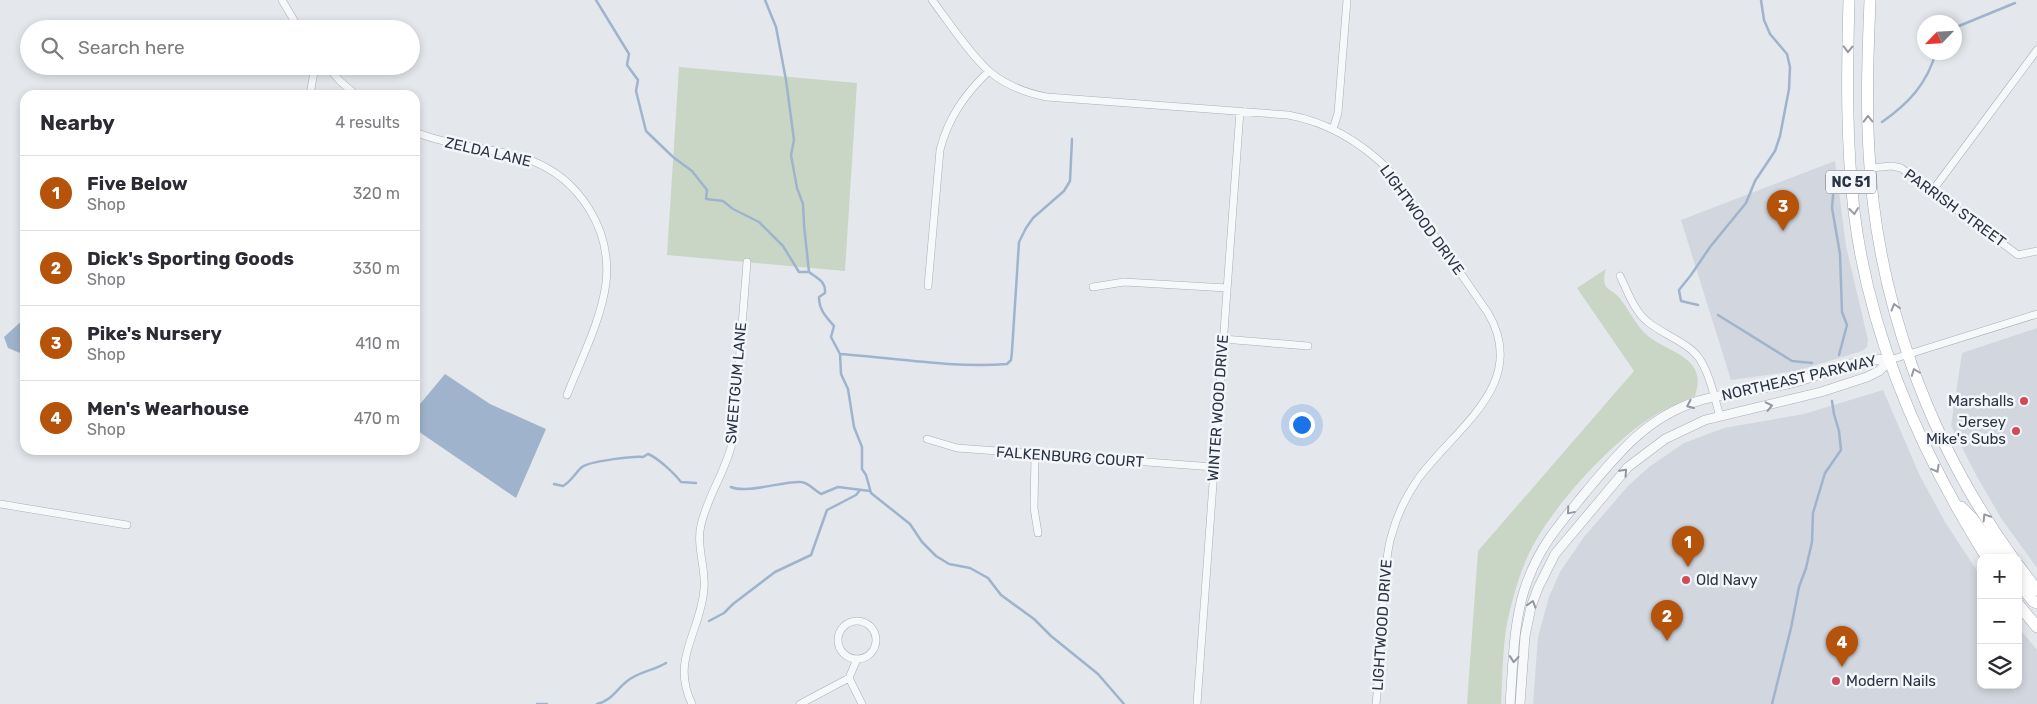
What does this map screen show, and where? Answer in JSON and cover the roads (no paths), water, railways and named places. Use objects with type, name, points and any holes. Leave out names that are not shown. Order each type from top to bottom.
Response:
[{"type":"main road","name":"NC 51","points":[[1849,0],[1848,131],[1854,213],[1870,294],[1890,360],[1915,427],[1952,499],[1985,554]]},
{"type":"main road","name":"NC 51","points":[[1870,0],[1868,83],[1870,168],[1882,252],[1890,291],[1908,354],[1926,403],[1948,452],[1984,514],[2010,554]]},
{"type":"main road","points":[[1952,499],[1972,518],[1997,554]]},
{"type":"main road","points":[[2022,570],[2037,590]]},
{"type":"main road","points":[[2022,587],[2033,601],[2037,603]]},
{"type":"main road","points":[[2022,608],[2036,623]]},
{"type":"street","points":[[282,0],[294,20]]},
{"type":"street","name":"LIGHTWOOD DRIVE","points":[[932,0],[989,71],[1013,87],[1046,98],[1240,111],[1300,117],[1333,129],[1370,152],[1394,176],[1488,313],[1496,329],[1501,347],[1498,376],[1488,397],[1419,478],[1406,500],[1393,529],[1387,559],[1376,704]]},
{"type":"street","points":[[1333,129],[1338,113],[1347,0]]},
{"type":"street","points":[[1933,190],[2037,50]]},
{"type":"street","points":[[928,286],[940,150],[943,139],[959,105],[989,71]]},
{"type":"street","points":[[311,90],[313,75]]},
{"type":"street","points":[[335,75],[350,90]]},
{"type":"street","name":"WINTER WOOD DRIVE","points":[[1198,704],[1240,111]]},
{"type":"street","name":"ZELDA LANE","points":[[420,134],[444,142],[515,156],[547,168],[581,195],[591,211],[605,250],[606,284],[595,324],[567,395]]},
{"type":"street","name":"PARRISH STREET","points":[[1870,168],[1892,166],[1901,168],[2018,255],[2037,251]]},
{"type":"street","name":"SWEETGUM LANE","points":[[692,704],[685,685],[683,666],[704,591],[700,528],[706,507],[728,462],[733,439],[747,262]]},
{"type":"street","points":[[1620,276],[1641,315],[1648,322],[1692,350],[1698,357],[1720,416]]},
{"type":"street","points":[[1093,287],[1124,282],[1227,288]]},
{"type":"street","name":"NORTHEAST PARKWAY","points":[[1520,704],[1525,636],[1531,607],[1555,554],[1628,467],[1665,439],[1681,430],[1720,416],[1794,400],[1866,377],[1879,370],[1890,360],[2037,314]]},
{"type":"street","points":[[1224,339],[1308,346]]},
{"type":"street","name":"NORTHEAST PARKWAY","points":[[1510,704],[1518,617],[1526,585],[1540,550],[1553,531],[1621,450],[1654,423],[1698,401],[1793,383],[1874,358],[1890,360]]},
{"type":"street","name":"FALKENBURG COURT","points":[[927,439],[957,448],[1214,467]]},
{"type":"street","points":[[1035,454],[1033,502],[1038,533]]},
{"type":"street","points":[[0,504],[126,525]]},
{"type":"street","points":[[856,621],[869,625],[876,639],[872,652],[864,658],[857,659],[847,656],[842,652],[838,638],[841,628],[846,624],[856,621]]},
{"type":"street","points":[[800,704],[849,678],[857,659]]},
{"type":"street","points":[[849,678],[862,704]]},
{"type":"water","points":[[20,323],[20,353],[8,348],[4,337]]},
{"type":"water","points":[[445,374],[490,404],[546,429],[516,498],[420,432],[420,404]]},
{"type":"waterway","points":[[596,0],[629,54],[627,65],[638,80],[636,91],[646,131],[673,157],[692,171],[707,190],[706,199],[723,201],[733,209],[759,222],[783,246],[799,272],[809,272]]},
{"type":"waterway","points":[[765,0],[776,27],[786,80],[794,140],[791,155],[797,188],[803,204],[809,272],[820,280],[825,289],[825,293],[819,297],[820,306],[834,326],[831,337],[840,354],[841,374],[848,389],[854,427],[862,447],[862,469],[866,475],[871,493],[910,524],[922,542],[936,556],[949,564],[970,568],[988,578],[1001,595],[1034,619],[1051,636],[1098,674],[1124,704]]},
{"type":"waterway","points":[[1698,305],[1681,301],[1679,290],[1710,247],[1746,203],[1755,181],[1775,151],[1780,136],[1789,89],[1790,67],[1787,54],[1770,34],[1764,20],[1761,0]]},
{"type":"waterway","points":[[1962,25],[2015,3]]},
{"type":"waterway","points":[[1882,122],[1900,108],[1915,92],[1922,83],[1933,60]]},
{"type":"waterway","points":[[840,354],[944,364],[1007,364],[1011,360],[1012,351],[1019,242],[1033,218],[1064,191],[1070,181],[1072,139]]},
{"type":"waterway","points":[[1834,184],[1832,208],[1840,254],[1842,312],[1847,325],[1839,355]]},
{"type":"waterway","points":[[1718,315],[1792,361],[1812,363]]},
{"type":"waterway","points":[[1772,704],[1799,587],[1812,542],[1813,513],[1825,473],[1841,450],[1832,401]]},
{"type":"waterway","points":[[554,484],[563,486],[582,467],[587,465],[612,459],[643,457],[648,454],[666,466],[681,482],[696,483]]},
{"type":"waterway","points":[[731,487],[746,489],[804,482],[821,494],[838,487],[870,491]]},
{"type":"waterway","points":[[709,621],[724,613],[775,572],[811,555],[827,510],[856,495],[860,490]]},
{"type":"waterway","points":[[597,704],[610,698],[630,679],[666,663]]},
{"type":"waterway","points":[[537,704],[547,704]]},
{"type":"place","name":"Pike's Nursery","points":[[1783,231]]},
{"type":"place","name":"Marshalls","points":[[2024,401]]},
{"type":"place","name":"Jersey Mike's Subs","points":[[2016,431]]},
{"type":"place","name":"Five Below","points":[[1688,567]]},
{"type":"place","name":"Old Navy","points":[[1686,580]]},
{"type":"place","name":"Dick's Sporting Goods","points":[[1667,641]]},
{"type":"place","name":"Men's Wearhouse","points":[[1842,667]]},
{"type":"place","name":"Modern Nails","points":[[1836,681]]}]
